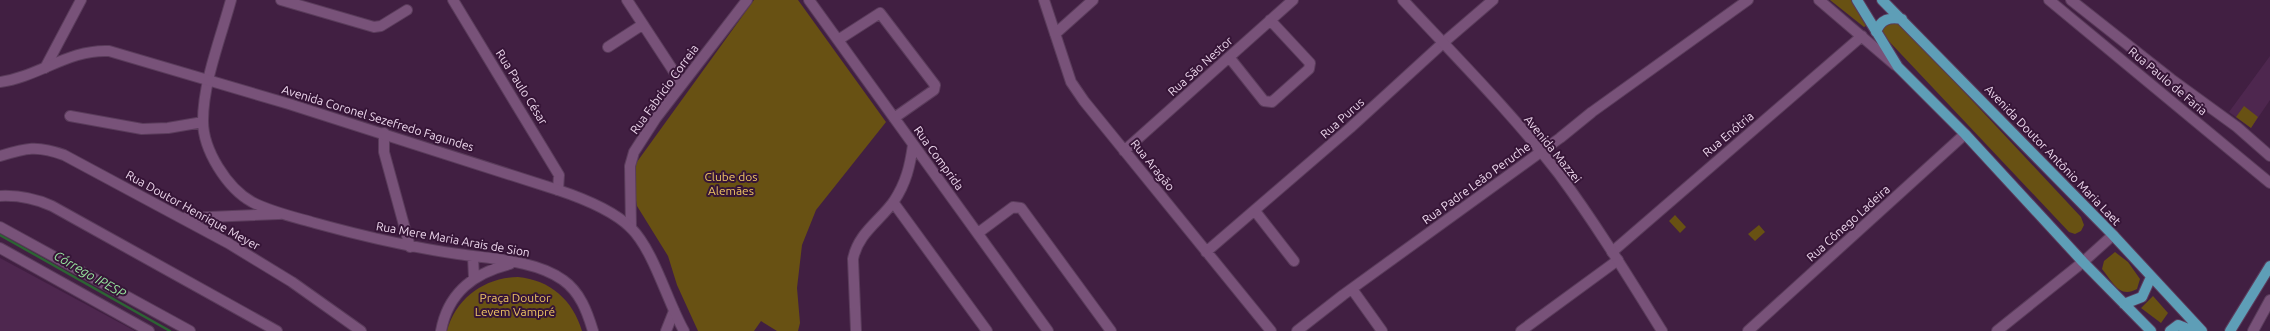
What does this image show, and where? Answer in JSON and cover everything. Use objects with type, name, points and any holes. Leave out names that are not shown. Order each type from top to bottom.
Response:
[{"type":"main road","points":[[1857,0],[1898,67],[1965,134],[2083,262],[2151,331]]},
{"type":"main road","name":"Avenida Doutor Antônio Maria Laet","points":[[1882,0],[2112,235],[2202,331]]},
{"type":"main road","points":[[1876,32],[1882,21],[1888,18],[1902,19]]},
{"type":"main road","points":[[2230,331],[2270,266]]},
{"type":"main road","points":[[2124,304],[2142,297],[2151,277]]},
{"type":"main road","points":[[2170,331],[2178,325],[2193,331]]},
{"type":"street","points":[[45,68],[81,0]]},
{"type":"street","name":"Rua Mere Maria Arais de Sion","points":[[231,0],[209,80],[203,122],[211,155],[222,174],[237,191],[252,202],[283,214],[410,247],[537,267],[564,280],[577,292],[593,331]]},
{"type":"street","points":[[282,0],[374,27],[379,27],[407,10]]},
{"type":"street","name":"Rua Paulo César","points":[[453,0],[559,175],[558,190]]},
{"type":"street","points":[[627,0],[682,84]]},
{"type":"street","name":"Rua Fabricio Correia","points":[[631,228],[630,166],[634,152],[656,118],[747,0]]},
{"type":"street","name":"Rua Comprida","points":[[810,0],[913,146],[978,233],[1048,331]]},
{"type":"street","name":"Rua Aragão","points":[[1044,0],[1071,82],[1124,151],[1271,331]]},
{"type":"street","points":[[1055,34],[1093,0]]},
{"type":"street","name":"Rua São Nestor","points":[[1124,151],[1293,0]]},
{"type":"street","name":"Avenida Mazzei","points":[[1403,0],[1541,152],[1563,180],[1615,256],[1662,331]]},
{"type":"street","name":"Rua Purus","points":[[1206,252],[1350,128],[1442,43],[1493,0]]},
{"type":"street","name":"Rua Padre Leão Peruche","points":[[1297,331],[1352,289],[1541,152],[1592,112],[1748,0]]},
{"type":"street","points":[[1819,0],[1898,67]]},
{"type":"street","name":"Rua Paulo de Faria","points":[[2049,0],[2270,183]]},
{"type":"street","name":"Rua Paulo de Faria","points":[[2071,0],[2171,79],[2237,127],[2270,156]]},
{"type":"street","points":[[838,40],[880,13],[935,85],[934,90],[894,118]]},
{"type":"street","points":[[1229,57],[1264,101],[1268,102],[1272,102],[1309,69],[1310,64],[1270,20]]},
{"type":"street","points":[[608,47],[642,25]]},
{"type":"street","name":"Rua Enótria","points":[[1521,331],[1615,256],[1862,36]]},
{"type":"street","name":"Avenida Coronel Sezefredo Fagundes","points":[[0,82],[45,68],[75,54],[92,50],[109,51],[384,133],[558,190],[585,200],[631,228],[653,264],[684,331]]},
{"type":"street","points":[[2160,92],[2167,89],[2171,79]]},
{"type":"street","points":[[70,116],[142,130],[168,128],[203,122]]},
{"type":"street","points":[[384,133],[384,152],[410,247]]},
{"type":"street","name":"Rua Cônego Ladeira","points":[[1748,331],[1965,134]]},
{"type":"street","points":[[856,331],[853,259],[855,247],[866,231],[893,202],[909,169],[913,146]]},
{"type":"street","name":"Rua Doutor Henrique Meyer","points":[[0,156],[29,148],[45,148],[64,155],[184,218],[292,282],[361,331]]},
{"type":"street","points":[[0,196],[16,195],[34,198],[52,206],[277,331]]},
{"type":"street","points":[[893,202],[987,331]]},
{"type":"street","points":[[978,233],[1013,207],[1022,208],[1111,331]]},
{"type":"street","points":[[1255,211],[1294,261]]},
{"type":"street","points":[[184,218],[283,214]]},
{"type":"street","points":[[0,227],[190,331]]},
{"type":"street","points":[[1997,331],[2083,262],[2112,235]]},
{"type":"street","points":[[0,248],[149,331]]},
{"type":"street","points":[[473,256],[474,278]]},
{"type":"street","points":[[441,331],[444,317],[452,301],[474,278],[486,271],[514,263]]},
{"type":"street","points":[[1352,289],[1382,331]]},
{"type":"street","points":[[2253,331],[2270,300]]},
{"type":"street","points":[[666,331],[674,311]]},
{"type":"shaded area","points":[[2270,56],[2270,100],[2251,128],[2229,112]]},
{"type":"shaded area","points":[[0,258],[135,331],[0,331]]},
{"type":"green space","name":"Clube dos Alemães","points":[[754,0],[798,0],[886,122],[816,210],[802,245],[797,288],[800,323],[798,331],[777,331],[761,321],[754,331],[698,331],[677,285],[668,256],[637,206],[634,166]]},
{"type":"green space","points":[[1830,0],[1851,0],[1866,26],[1864,27]]},
{"type":"green space","points":[[1897,20],[2081,217],[2084,225],[2081,231],[2075,234],[2069,232],[1884,36],[1882,31],[1883,24]]},
{"type":"green space","points":[[2244,106],[2258,117],[2251,128],[2236,117]]},
{"type":"green space","points":[[1675,215],[1686,227],[1680,233],[1669,221]]},
{"type":"green space","points":[[1759,225],[1765,232],[1755,241],[1748,234]]},
{"type":"green space","points":[[2115,252],[2128,262],[2140,279],[2137,289],[2131,292],[2125,292],[2117,288],[2102,269],[2104,261]]},
{"type":"green space","name":"Praça Doutor Levem Vampré","points":[[518,277],[540,282],[559,294],[573,310],[582,331],[447,331],[451,319],[457,309],[473,292],[494,281]]},
{"type":"green space","points":[[2153,296],[2168,313],[2161,323],[2141,308]]},
{"type":"waterway","name":"Córrego IPESP","points":[[0,235],[170,331]]}]
